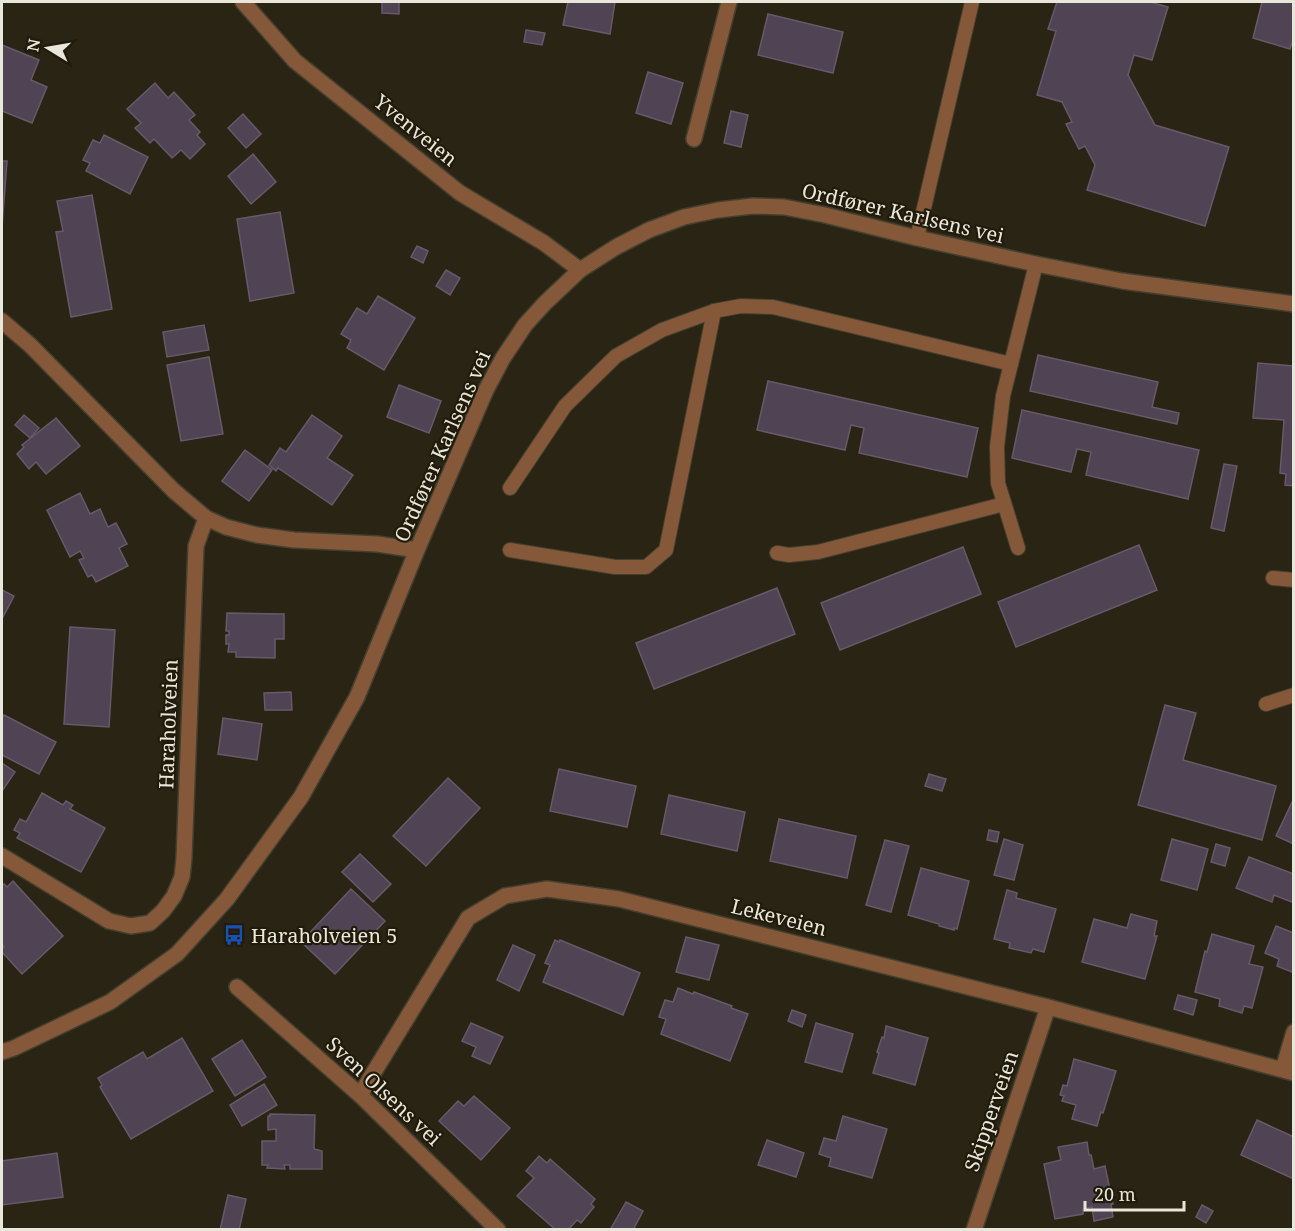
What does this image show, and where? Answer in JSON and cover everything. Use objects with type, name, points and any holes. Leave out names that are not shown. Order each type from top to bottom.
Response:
[{"type":"street","name":"Yvenveien","points":[[243,2],[295,61],[460,193],[544,243],[580,270]]},
{"type":"street","points":[[694,139],[729,2]]},
{"type":"street","name":"Ordfører Karlsens vei","points":[[2,1052],[110,1002],[177,954],[227,898],[301,797],[357,697],[417,550],[486,390],[503,358],[525,325],[545,303],[580,270],[616,247],[649,230],[684,217],[753,206],[784,207],[917,238],[1122,281],[1293,304]]},
{"type":"street","points":[[2,321],[30,345],[174,490],[206,518],[257,536],[376,544],[417,550]]},
{"type":"street","name":"Haraholveien","points":[[2,856],[109,921],[131,926],[150,923],[174,896],[182,877],[184,858],[196,546],[206,518]]},
{"type":"street","name":"Lekeveien","points":[[360,1095],[468,918],[505,896],[547,889],[619,899],[1048,1007],[1288,1071],[1293,1032]]},
{"type":"street","name":"Sven Olsens vei","points":[[237,987],[360,1095],[498,1230]]},
{"type":"street","name":"Skipperveien","points":[[974,1230],[1048,1007]]},
{"type":"lane","points":[[917,238],[972,2]]},
{"type":"lane","points":[[1018,548],[998,483],[997,447],[1003,396],[1036,264]]},
{"type":"lane","points":[[510,488],[565,406],[616,356],[662,330],[714,310],[741,306],[773,308],[1011,364]]},
{"type":"lane","points":[[510,550],[615,567],[646,567],[666,550],[714,310]]},
{"type":"lane","points":[[777,553],[789,555],[818,552],[1004,504]]},
{"type":"lane","points":[[1274,578],[1293,580]]},
{"type":"lane","points":[[1266,704],[1293,694]]},
{"type":"building","points":[[382,2],[399,2],[399,14],[382,13]]},
{"type":"building","points":[[568,2],[615,2],[610,34],[563,25]]},
{"type":"building","points":[[1057,2],[1150,2],[1168,7],[1152,60],[1134,55],[1128,75],[1155,125],[1229,147],[1205,226],[1087,190],[1095,165],[1085,146],[1079,149],[1066,124],[1072,122],[1062,102],[1037,95],[1056,31],[1048,29]]},
{"type":"building","points":[[1262,2],[1294,2],[1294,37],[1290,49],[1253,38]]},
{"type":"building","points":[[768,14],[843,32],[833,73],[758,55]]},
{"type":"building","points":[[526,30],[545,33],[542,45],[524,42]]},
{"type":"building","points":[[2,45],[39,60],[31,80],[47,87],[32,123],[2,111]]},
{"type":"building","points":[[648,72],[683,83],[671,124],[636,113]]},
{"type":"building","points":[[155,83],[168,98],[174,92],[195,115],[189,120],[200,132],[197,135],[205,144],[190,159],[181,150],[172,158],[154,139],[150,143],[135,128],[141,123],[127,109]]},
{"type":"building","points":[[731,111],[748,115],[741,147],[724,143]]},
{"type":"building","points":[[243,114],[261,134],[246,148],[228,128]]},
{"type":"building","points":[[104,135],[148,157],[130,194],[86,171],[90,163],[83,160],[93,140],[100,143]]},
{"type":"building","points":[[253,154],[276,182],[251,204],[228,176]]},
{"type":"building","points":[[2,161],[7,161],[2,227]]},
{"type":"building","points":[[92,195],[112,309],[71,317],[56,232],[63,231],[57,201]]},
{"type":"building","points":[[280,212],[294,293],[250,301],[237,219]]},
{"type":"building","points":[[417,246],[428,251],[423,263],[411,257]]},
{"type":"building","points":[[446,270],[460,278],[450,295],[436,286]]},
{"type":"building","points":[[378,296],[415,318],[384,370],[347,348],[351,340],[341,334],[357,308],[367,314]]},
{"type":"building","points":[[204,325],[209,350],[167,357],[163,332]]},
{"type":"building","points":[[1038,355],[1158,382],[1152,407],[1179,413],[1177,424],[1030,391]]},
{"type":"building","points":[[209,357],[223,434],[181,441],[167,365]]},
{"type":"building","points":[[1258,363],[1294,366],[1294,486],[1285,485],[1286,474],[1280,473],[1284,420],[1253,418]]},
{"type":"building","points":[[768,381],[978,428],[967,477],[859,453],[864,428],[851,425],[845,450],[757,430]]},
{"type":"building","points":[[399,385],[441,401],[429,433],[387,417]]},
{"type":"building","points":[[1022,410],[1199,450],[1188,499],[1086,475],[1091,452],[1077,449],[1071,472],[1012,458]]},
{"type":"building","points":[[24,415],[39,428],[30,438],[15,425]]},
{"type":"building","points":[[312,415],[342,436],[327,458],[353,475],[332,505],[278,468],[276,471],[269,465],[280,448],[286,452]]},
{"type":"building","points":[[56,418],[80,446],[46,474],[36,462],[29,469],[17,454],[24,447],[22,445]]},
{"type":"building","points":[[245,450],[272,470],[249,501],[222,481]]},
{"type":"building","points":[[1224,464],[1237,466],[1224,531],[1211,528]]},
{"type":"building","points":[[80,493],[90,514],[100,509],[108,527],[116,523],[127,544],[119,548],[128,566],[96,582],[92,575],[88,577],[79,560],[84,558],[80,551],[70,557],[47,510]]},
{"type":"building","points":[[1139,545],[1157,590],[1016,647],[998,602]]},
{"type":"building","points":[[963,547],[981,594],[840,650],[821,603]]},
{"type":"building","points":[[777,588],[795,634],[654,689],[636,643]]},
{"type":"building","points":[[2,590],[14,596],[2,619]]},
{"type":"building","points":[[227,613],[284,614],[284,639],[275,639],[275,658],[236,657],[236,652],[228,652]]},
{"type":"building","points":[[70,627],[115,630],[109,727],[64,724]]},
{"type":"building","points":[[291,692],[292,710],[265,710],[264,693]]},
{"type":"building","points":[[1165,705],[1196,713],[1183,760],[1276,786],[1262,840],[1138,805]]},
{"type":"building","points":[[2,716],[56,742],[39,774],[2,755]]},
{"type":"building","points":[[223,718],[262,724],[257,760],[218,754]]},
{"type":"building","points":[[2,763],[15,772],[2,791]]},
{"type":"building","points":[[559,769],[636,786],[627,827],[550,811]]},
{"type":"building","points":[[929,774],[946,779],[942,791],[925,786]]},
{"type":"building","points":[[448,778],[480,808],[426,866],[393,836]]},
{"type":"building","points":[[42,793],[63,805],[66,801],[73,805],[70,809],[105,828],[81,872],[17,838],[20,833],[14,830],[20,819],[26,822]]},
{"type":"building","points":[[669,795],[745,812],[737,851],[661,834]]},
{"type":"building","points":[[1294,798],[1294,844],[1276,836]]},
{"type":"building","points":[[779,819],[856,836],[847,878],[770,861]]},
{"type":"building","points":[[989,830],[999,832],[997,842],[987,840]]},
{"type":"building","points":[[1004,839],[1023,845],[1014,880],[994,875]]},
{"type":"building","points":[[1172,839],[1208,849],[1197,890],[1161,880]]},
{"type":"building","points":[[885,840],[909,846],[891,912],[866,905]]},
{"type":"building","points":[[1216,844],[1230,848],[1225,866],[1211,862]]},
{"type":"building","points":[[360,854],[391,884],[373,902],[342,872]]},
{"type":"building","points":[[1249,857],[1294,874],[1294,903],[1274,895],[1272,902],[1236,888]]},
{"type":"building","points":[[921,868],[969,881],[957,929],[939,926],[939,924],[908,915]]},
{"type":"building","points":[[13,881],[63,936],[22,974],[2,952],[4,947],[2,944],[2,885],[7,887]]},
{"type":"building","points":[[351,889],[385,921],[335,974],[301,942]]},
{"type":"building","points":[[1007,890],[1017,893],[1016,898],[1056,909],[1044,952],[1033,949],[1031,953],[1009,948],[1010,943],[994,939]]},
{"type":"building","points":[[1131,914],[1157,921],[1154,936],[1157,936],[1145,979],[1082,962],[1094,919],[1127,928]]},
{"type":"building","points":[[1276,926],[1294,933],[1294,973],[1277,966],[1279,959],[1265,953]]},
{"type":"building","points":[[1212,934],[1254,946],[1249,964],[1263,967],[1252,1008],[1244,1006],[1242,1013],[1219,1006],[1220,999],[1195,992],[1205,951],[1207,952]]},
{"type":"building","points":[[686,937],[719,945],[709,980],[676,972]]},
{"type":"building","points":[[555,940],[559,942],[560,940],[640,973],[623,1015],[543,982],[550,965],[545,963]]},
{"type":"building","points":[[513,945],[535,955],[519,991],[497,980]]},
{"type":"building","points":[[678,988],[732,1006],[731,1008],[748,1014],[730,1061],[661,1034],[666,1019],[659,1017],[665,1000],[673,1002]]},
{"type":"building","points":[[1178,995],[1197,1000],[1193,1015],[1174,1009]]},
{"type":"building","points":[[792,1010],[806,1015],[802,1027],[788,1021]]},
{"type":"building","points":[[471,1023],[503,1037],[490,1064],[472,1056],[476,1047],[462,1041]]},
{"type":"building","points":[[816,1023],[853,1034],[842,1072],[805,1062]]},
{"type":"building","points":[[886,1026],[928,1038],[915,1085],[873,1073]]},
{"type":"building","points":[[182,1038],[213,1091],[131,1139],[100,1087],[102,1085],[98,1078],[143,1052],[147,1059]]},
{"type":"building","points":[[242,1040],[266,1077],[235,1096],[212,1059]]},
{"type":"building","points":[[1074,1059],[1116,1071],[1097,1126],[1072,1119],[1076,1105],[1062,1101],[1064,1096],[1060,1095],[1063,1085],[1067,1086]]},
{"type":"building","points":[[264,1084],[277,1105],[242,1126],[230,1105]]},
{"type":"building","points":[[474,1096],[510,1128],[481,1160],[439,1121],[458,1101],[464,1106]]},
{"type":"building","points":[[270,1114],[315,1115],[314,1149],[322,1151],[322,1169],[290,1169],[290,1165],[284,1165],[285,1169],[267,1168],[268,1165],[262,1165],[262,1141],[276,1141],[276,1129],[268,1130]]},
{"type":"building","points":[[843,1116],[887,1129],[872,1178],[829,1166],[831,1158],[819,1154],[824,1138],[836,1141]]},
{"type":"building","points":[[1257,1120],[1294,1137],[1294,1179],[1241,1155]]},
{"type":"building","points":[[767,1140],[804,1153],[796,1177],[758,1165]]},
{"type":"building","points":[[1087,1142],[1094,1169],[1105,1166],[1113,1204],[1111,1204],[1113,1217],[1094,1221],[1092,1207],[1083,1209],[1083,1214],[1055,1219],[1044,1164],[1061,1160],[1058,1147]]},
{"type":"building","points":[[57,1153],[63,1197],[2,1205],[2,1161]]},
{"type":"building","points":[[539,1156],[547,1163],[550,1159],[595,1199],[591,1204],[594,1207],[581,1223],[577,1220],[568,1230],[556,1230],[517,1196],[534,1178],[526,1171]]},
{"type":"building","points":[[228,1195],[246,1199],[239,1230],[220,1230]]},
{"type":"building","points":[[626,1202],[643,1211],[633,1230],[610,1230]]},
{"type":"building","points":[[1202,1205],[1213,1211],[1206,1223],[1196,1217]]},
{"type":"place","name":"Haraholveien 5","points":[[234,935]]}]
